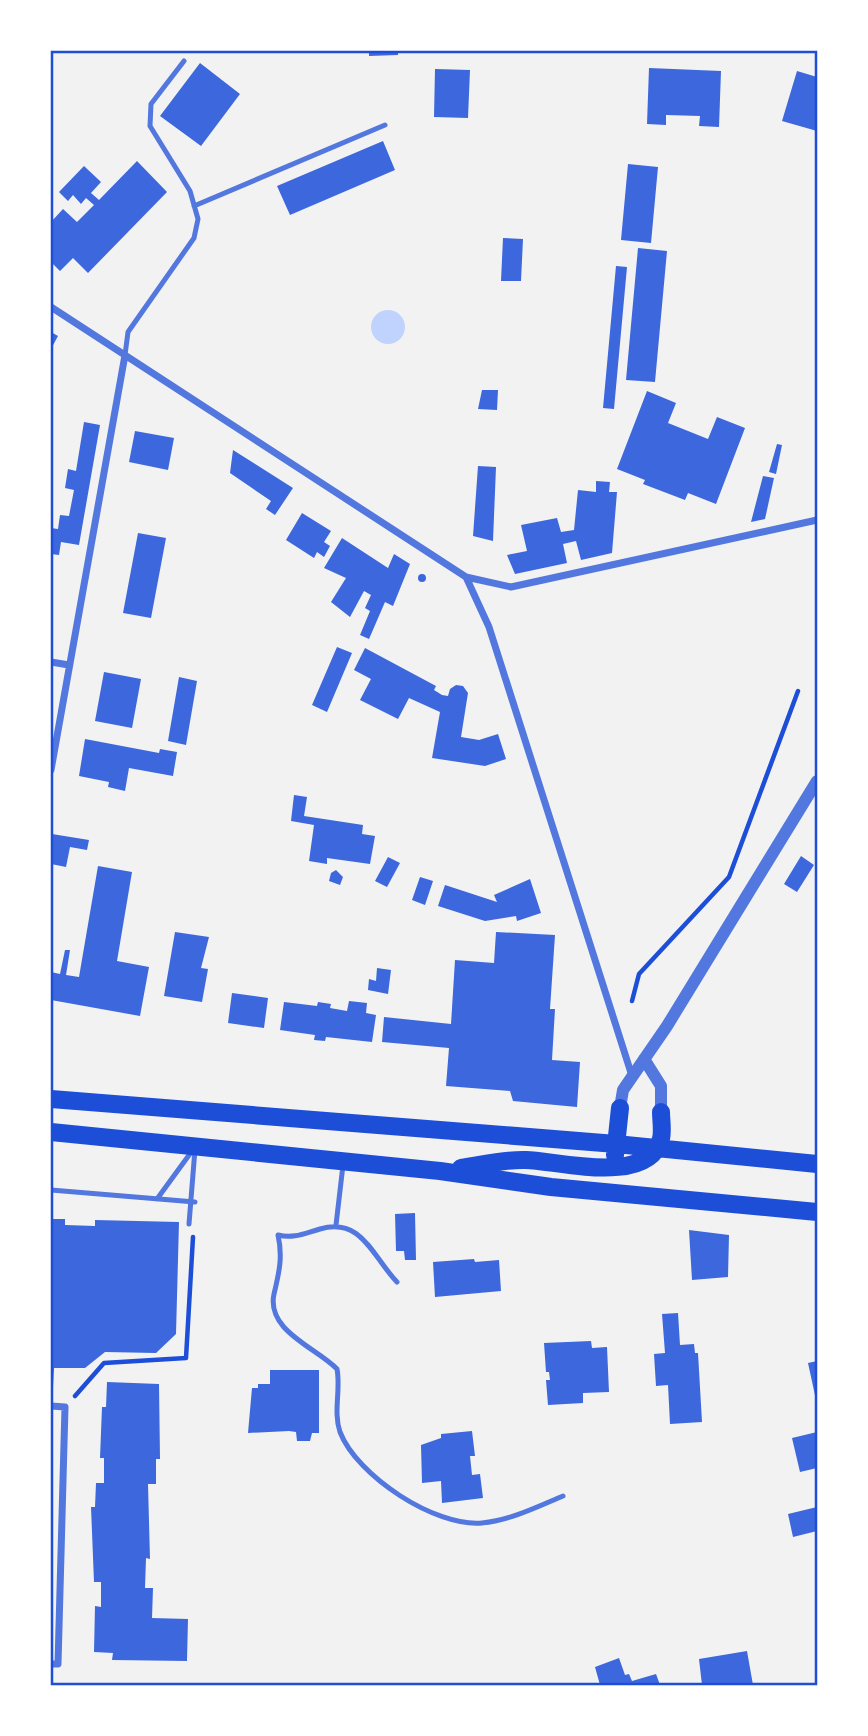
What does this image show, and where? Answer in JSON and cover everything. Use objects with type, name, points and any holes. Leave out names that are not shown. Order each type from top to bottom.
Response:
[{"type":"main road","points":[[51,1099],[616,1144],[817,1164]]},
{"type":"main road","points":[[611,1193],[620,1108]]},
{"type":"main road","points":[[440,1171],[524,1160],[614,1168],[631,1165],[656,1148],[661,1139],[661,1112]]},
{"type":"main road","points":[[51,1132],[440,1171],[611,1193],[817,1212]]},
{"type":"street","points":[[51,306],[466,577],[511,587],[817,520]]},
{"type":"street","points":[[51,770],[125,355]]},
{"type":"street","points":[[466,577],[489,627],[632,1077]]},
{"type":"street","points":[[51,662],[69,665]]},
{"type":"street","points":[[620,1108],[623,1090],[817,780]]},
{"type":"street","points":[[644,1059],[662,1086],[661,1112]]},
{"type":"street","points":[[51,1406],[65,1407],[58,1664],[51,1664]]},
{"type":"lane","points":[[125,355],[128,332],[194,238],[198,219],[190,191],[150,126],[151,104],[184,61]]},
{"type":"lane","points":[[194,206],[384,125]]},
{"type":"lane","points":[[157,1199],[196,1146]]},
{"type":"lane","points":[[191,1224],[196,1146]]},
{"type":"lane","points":[[336,1224],[343,1163]]},
{"type":"lane","points":[[51,1190],[193,1202]]},
{"type":"lane","points":[[397,1282],[354,1229],[336,1224],[292,1237],[278,1235],[282,1263],[274,1304],[279,1319],[296,1339],[337,1369],[340,1431],[361,1467],[388,1489],[462,1523],[480,1523],[509,1517],[563,1496]]},
{"type":"path","points":[[632,1001],[639,974],[729,877],[798,691]]},
{"type":"path","points":[[65,1407],[104,1363],[186,1358],[191,1224]]},
{"type":"water","points":[[388,310],[400,315],[405,327],[400,339],[388,344],[376,339],[371,327],[376,315]]},
{"type":"building","points":[[369,51],[398,51],[398,55],[369,56]]},
{"type":"building","points":[[200,63],[240,94],[201,146],[160,116]]},
{"type":"building","points":[[649,68],[721,71],[719,127],[699,126],[700,116],[666,115],[666,125],[647,124]]},
{"type":"building","points":[[435,69],[470,70],[468,118],[434,117]]},
{"type":"building","points":[[797,71],[817,77],[817,131],[782,121]]},
{"type":"building","points":[[383,141],[395,170],[290,215],[277,186]]},
{"type":"building","points":[[137,161],[167,192],[88,273],[73,258],[60,271],[51,262],[51,222],[63,209],[77,222],[94,205],[86,198],[81,204],[73,195],[68,201],[59,192],[84,166],[101,182],[91,193],[99,200]]},
{"type":"building","points":[[628,164],[658,167],[651,243],[621,240]]},
{"type":"building","points":[[503,238],[523,239],[521,281],[501,281]]},
{"type":"building","points":[[638,248],[667,251],[655,382],[626,380]]},
{"type":"building","points":[[616,266],[627,267],[614,409],[603,408]]},
{"type":"building","points":[[51,332],[58,336],[51,349]]},
{"type":"building","points":[[482,390],[498,390],[497,410],[478,409]]},
{"type":"building","points":[[647,391],[676,403],[668,423],[708,439],[717,417],[745,428],[716,504],[688,493],[685,500],[643,484],[645,480],[617,469]]},
{"type":"building","points":[[84,422],[100,425],[79,545],[61,542],[59,555],[51,554],[51,528],[58,529],[60,515],[69,516],[74,490],[65,488],[68,469],[76,471]]},
{"type":"building","points":[[135,431],[174,438],[168,470],[129,462]]},
{"type":"building","points":[[777,444],[782,445],[776,474],[769,472]]},
{"type":"building","points":[[233,450],[293,488],[275,515],[266,509],[271,501],[230,473]]},
{"type":"building","points":[[478,466],[496,467],[493,541],[473,536]]},
{"type":"building","points":[[763,476],[774,478],[765,519],[751,522]]},
{"type":"building","points":[[596,481],[610,482],[609,492],[617,492],[612,553],[581,560],[576,541],[563,544],[567,563],[515,574],[507,555],[527,551],[521,525],[557,518],[561,532],[574,530],[578,490],[596,492]]},
{"type":"building","points":[[302,513],[331,531],[324,542],[330,546],[324,557],[317,552],[314,558],[286,540]]},
{"type":"building","points":[[138,533],[166,538],[151,618],[123,613]]},
{"type":"building","points":[[342,538],[388,568],[394,554],[410,564],[393,606],[385,602],[369,639],[360,635],[370,611],[365,608],[371,595],[364,591],[350,617],[331,602],[346,578],[324,568]]},
{"type":"building","points":[[422,574],[426,578],[422,582],[418,578]]},
{"type":"building","points":[[337,647],[352,653],[327,712],[312,705]]},
{"type":"building","points":[[365,648],[436,686],[434,690],[442,695],[448,696],[450,689],[456,685],[463,686],[468,693],[461,737],[479,740],[498,734],[506,759],[485,766],[432,758],[440,712],[409,698],[398,719],[360,700],[371,679],[354,670]]},
{"type":"building","points":[[104,672],[141,679],[132,728],[95,721]]},
{"type":"building","points":[[179,677],[197,681],[186,745],[168,741]]},
{"type":"building","points":[[85,739],[159,753],[160,749],[177,752],[173,776],[129,768],[125,791],[108,787],[109,782],[79,776]]},
{"type":"building","points":[[294,795],[307,797],[304,816],[363,825],[362,834],[375,836],[370,864],[327,858],[327,864],[309,861],[314,825],[291,821]]},
{"type":"building","points":[[52,834],[89,840],[87,850],[70,847],[66,867],[51,864]]},
{"type":"building","points":[[801,856],[814,865],[797,892],[784,884]]},
{"type":"building","points":[[388,857],[400,863],[387,887],[375,881]]},
{"type":"building","points":[[98,866],[132,872],[117,961],[149,967],[140,1016],[51,1000],[51,972],[60,974],[65,950],[70,950],[66,975],[79,977]]},
{"type":"building","points":[[336,870],[343,877],[340,885],[329,881],[331,873]]},
{"type":"building","points":[[420,877],[433,881],[425,905],[412,900]]},
{"type":"building","points":[[530,879],[541,913],[517,921],[516,916],[485,921],[438,906],[445,885],[497,902],[494,895]]},
{"type":"building","points":[[175,932],[209,937],[201,968],[208,969],[202,1002],[164,996]]},
{"type":"building","points":[[496,932],[555,935],[550,1009],[555,1009],[552,1060],[580,1062],[577,1107],[513,1101],[510,1091],[446,1086],[449,1048],[382,1042],[384,1017],[451,1024],[455,960],[494,963]]},
{"type":"building","points":[[377,968],[391,970],[388,994],[368,990],[369,979],[376,981]]},
{"type":"building","points":[[232,993],[268,998],[264,1028],[228,1023]]},
{"type":"building","points":[[349,1001],[367,1003],[366,1013],[376,1015],[372,1042],[326,1037],[325,1041],[314,1040],[315,1035],[280,1030],[284,1002],[317,1006],[318,1002],[331,1004],[330,1008],[347,1011]]},
{"type":"building","points":[[415,1213],[416,1260],[405,1260],[404,1251],[396,1251],[395,1214]]},
{"type":"building","points":[[51,1219],[65,1219],[65,1225],[95,1226],[95,1220],[179,1222],[176,1334],[156,1353],[105,1352],[85,1368],[54,1368],[51,1387]]},
{"type":"building","points":[[689,1230],[729,1235],[728,1277],[692,1280]]},
{"type":"building","points":[[474,1259],[475,1262],[499,1260],[501,1291],[435,1297],[433,1262]]},
{"type":"building","points":[[678,1313],[680,1345],[694,1344],[695,1353],[698,1353],[702,1422],[670,1424],[668,1385],[656,1386],[654,1354],[665,1353],[662,1314]]},
{"type":"building","points":[[591,1341],[592,1348],[607,1347],[609,1392],[583,1393],[583,1403],[548,1405],[546,1380],[550,1380],[549,1372],[546,1372],[544,1343]]},
{"type":"building","points":[[817,1361],[817,1400],[816,1400],[808,1363]]},
{"type":"building","points":[[270,1370],[319,1370],[319,1433],[312,1433],[310,1441],[297,1441],[296,1432],[289,1431],[248,1433],[252,1388],[258,1388],[258,1384],[270,1384]]},
{"type":"building","points":[[107,1382],[159,1384],[160,1459],[156,1459],[156,1484],[148,1484],[150,1559],[146,1558],[145,1588],[153,1588],[152,1618],[188,1619],[187,1661],[112,1660],[113,1653],[94,1652],[95,1606],[101,1607],[101,1582],[94,1582],[91,1507],[95,1507],[96,1483],[104,1483],[104,1458],[100,1458],[102,1407],[106,1407]]},
{"type":"building","points":[[472,1431],[475,1456],[470,1456],[472,1475],[480,1474],[483,1498],[442,1503],[441,1481],[422,1483],[421,1445],[441,1438],[441,1434]]},
{"type":"building","points":[[817,1432],[817,1468],[800,1472],[792,1438]]},
{"type":"building","points":[[817,1507],[817,1531],[793,1537],[788,1514]]},
{"type":"building","points":[[747,1651],[753,1685],[702,1685],[699,1659]]},
{"type":"building","points":[[619,1658],[625,1675],[629,1674],[632,1681],[656,1674],[660,1685],[600,1685],[595,1667]]}]
